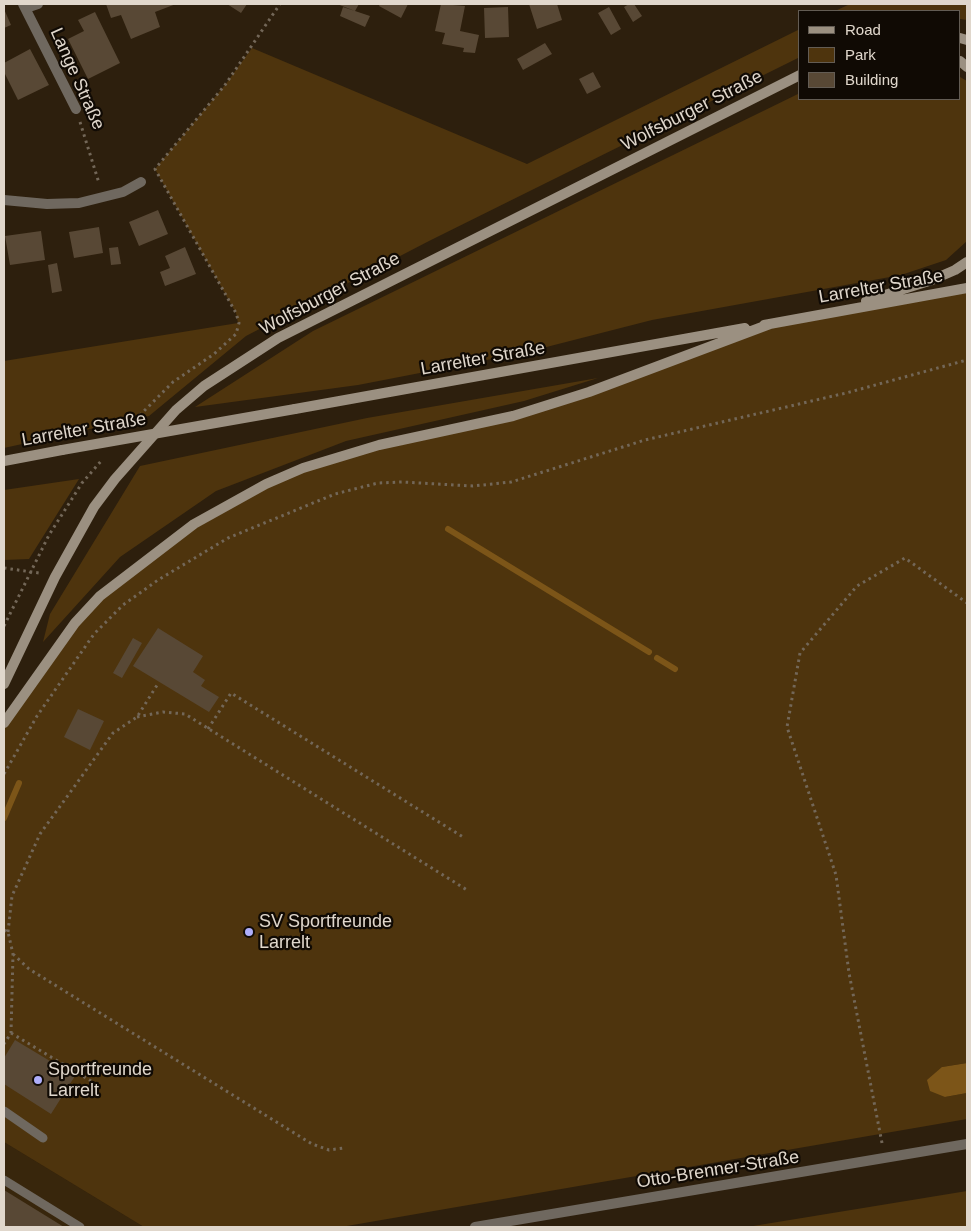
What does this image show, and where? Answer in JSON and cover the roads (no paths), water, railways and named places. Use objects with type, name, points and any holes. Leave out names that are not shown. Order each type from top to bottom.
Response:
[{"type":"main road","name":"Wolfsburger Straße","points":[[4,684],[55,577],[94,507],[115,479],[176,410],[204,386],[295,329],[798,77]]},
{"type":"main road","points":[[784,321],[873,299],[932,280],[967,262]]},
{"type":"main road","name":"Larrelter Straße","points":[[4,461],[967,288]]},
{"type":"main road","points":[[4,723],[75,622],[100,596],[194,524],[266,484],[303,468],[352,453],[513,416],[589,392],[770,324]]},
{"type":"street","points":[[25,6],[38,4]]},
{"type":"street","name":"Lange Straße","points":[[25,6],[76,109]]},
{"type":"street","points":[[4,200],[47,204],[79,202],[123,192],[141,182]]},
{"type":"street","name":"Otto-Brenner-Straße","points":[[475,1227],[967,1144]]},
{"type":"lane","points":[[4,1111],[43,1138]]},
{"type":"lane","points":[[4,1180],[80,1227]]},
{"type":"waterway","points":[[448,529],[649,652]]},
{"type":"waterway","points":[[657,658],[675,669]]},
{"type":"waterway","points":[[4,818],[19,783]]},
{"type":"place","name":"SV Sportfreunde Larrelt","points":[[249,932]]},
{"type":"place","name":"Sportfreunde Larrelt","points":[[38,1080]]}]
